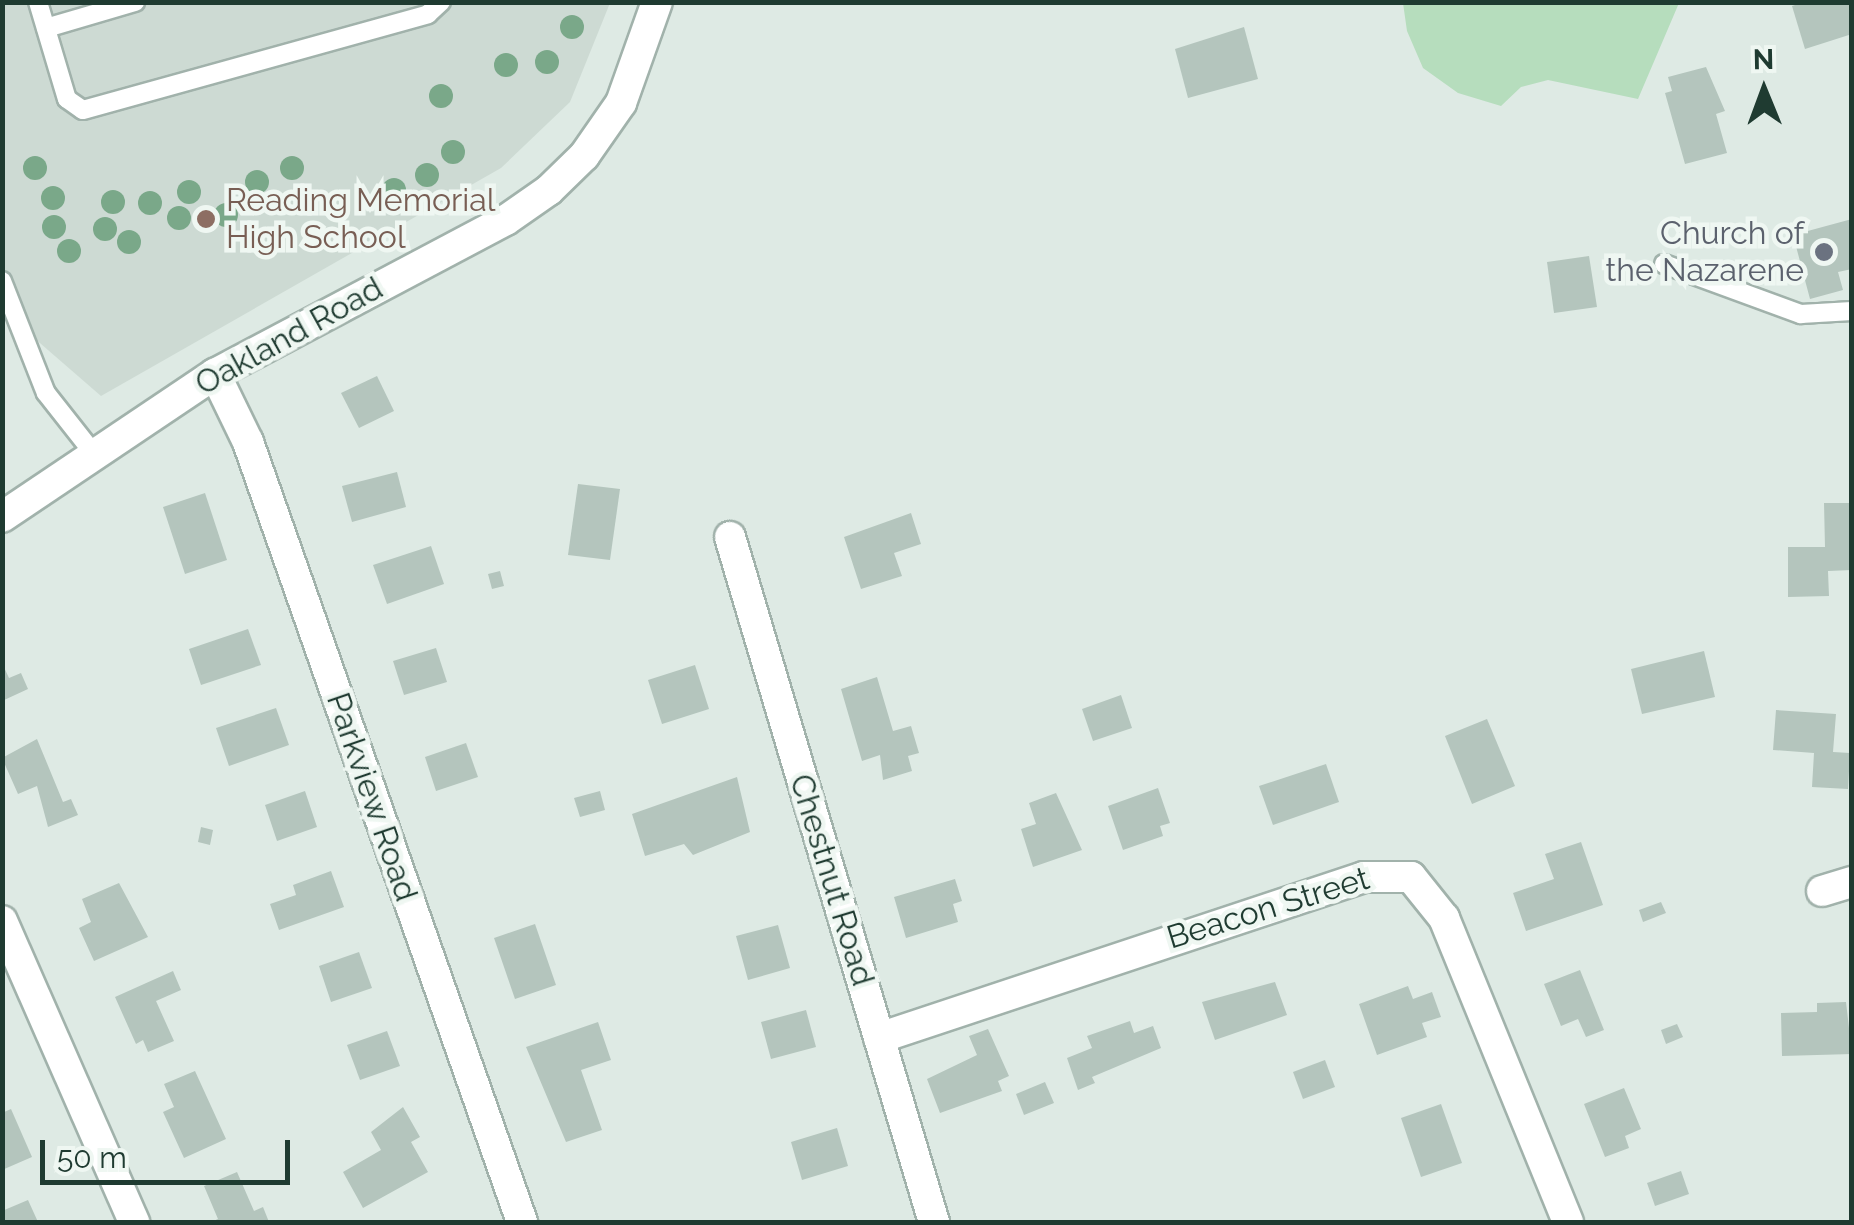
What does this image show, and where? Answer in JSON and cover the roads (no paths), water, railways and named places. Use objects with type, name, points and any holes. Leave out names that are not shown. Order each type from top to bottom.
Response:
[{"type":"street","name":"Oakland Road","points":[[2,516],[215,374],[506,220],[549,190],[584,156],[621,103],[656,2]]},
{"type":"street","name":"Parkview Road","points":[[215,374],[248,442],[510,1218]]},
{"type":"street","name":"Chestnut Road","points":[[730,537],[934,1222]]},
{"type":"street","name":"Beacon Street","points":[[879,1038],[1347,882],[1387,873],[1411,877],[1444,918],[1568,1222]]},
{"type":"street","points":[[1822,891],[1852,882]]},
{"type":"street","points":[[2,921],[134,1222]]},
{"type":"lane","points":[[38,2],[67,99],[82,110],[428,14],[441,2]]},
{"type":"lane","points":[[46,28],[135,2]]},
{"type":"lane","points":[[1664,264],[1801,314],[1852,311]]},
{"type":"lane","points":[[2,281],[39,381],[94,454]]},
{"type":"place","name":"Reading Memorial High School","points":[[206,219]]},
{"type":"place","name":"Church of the Nazarene","points":[[1824,252]]}]
